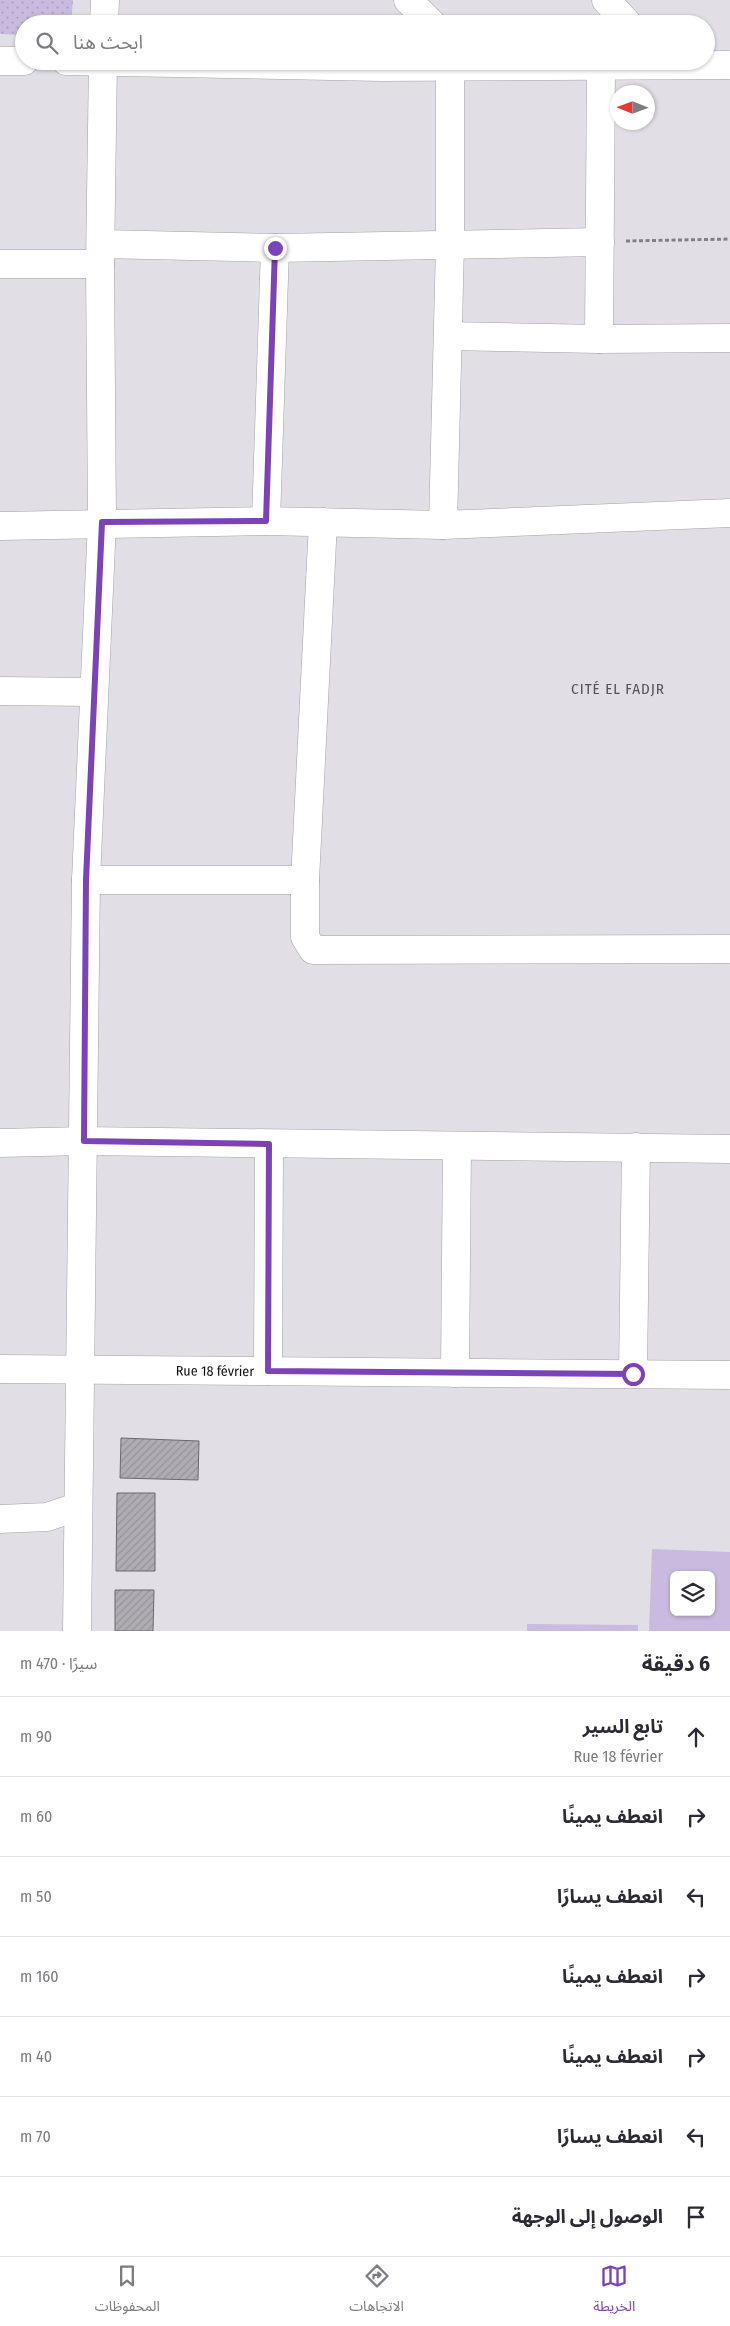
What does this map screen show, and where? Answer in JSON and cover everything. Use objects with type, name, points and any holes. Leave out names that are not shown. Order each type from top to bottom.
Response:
[{"type":"street","points":[[104,15],[105,0]]},
{"type":"street","points":[[408,0],[423,15]]},
{"type":"street","points":[[0,61],[15,61]]},
{"type":"street","points":[[715,64],[730,65]]},
{"type":"street","points":[[77,1631],[86,880],[102,522],[100,254],[102,70]]},
{"type":"street","points":[[443,525],[450,245],[450,70]]},
{"type":"street","points":[[599,339],[601,70]]},
{"type":"street","points":[[0,264],[100,254],[275,248],[600,242]]},
{"type":"street","points":[[266,521],[275,248]]},
{"type":"street","points":[[448,336],[599,339],[730,338]]},
{"type":"street","points":[[0,526],[102,522],[266,521],[443,525],[730,513]]},
{"type":"street","points":[[323,522],[305,880],[305,937],[313,950],[730,949]]},
{"type":"street","points":[[0,691],[93,692]]},
{"type":"street","points":[[86,880],[305,880]]},
{"type":"street","points":[[0,1143],[84,1141],[730,1149]]},
{"type":"street","points":[[268,1371],[269,1144]]},
{"type":"street","points":[[455,1373],[457,1146]]},
{"type":"street","points":[[633,1374],[636,1148]]},
{"type":"street","name":"Rue 18 février","points":[[0,1369],[730,1375]]},
{"type":"street","points":[[0,1519],[47,1517],[77,1507]]},
{"type":"path","points":[[600,242],[730,239]]},
{"type":"shaded area","points":[[0,0],[73,0],[72,15],[15,15],[15,35],[0,34]]},
{"type":"shaded area","points":[[652,1549],[730,1552],[730,1631],[649,1631]]},
{"type":"shaded area","points":[[527,1624],[638,1625],[638,1631],[527,1631]]},
{"type":"building","points":[[121,1438],[199,1441],[198,1480],[120,1478]]},
{"type":"building","points":[[117,1493],[155,1493],[155,1571],[116,1571]]},
{"type":"building","points":[[115,1590],[154,1590],[153,1631],[115,1631]]},
{"type":"district","name":"CITÉ EL FADJR","points":[[618,689]]},
{"type":"route","points":[[275,248],[266,521],[102,522],[86,880],[84,1141],[269,1144],[268,1371],[633,1374]]}]
